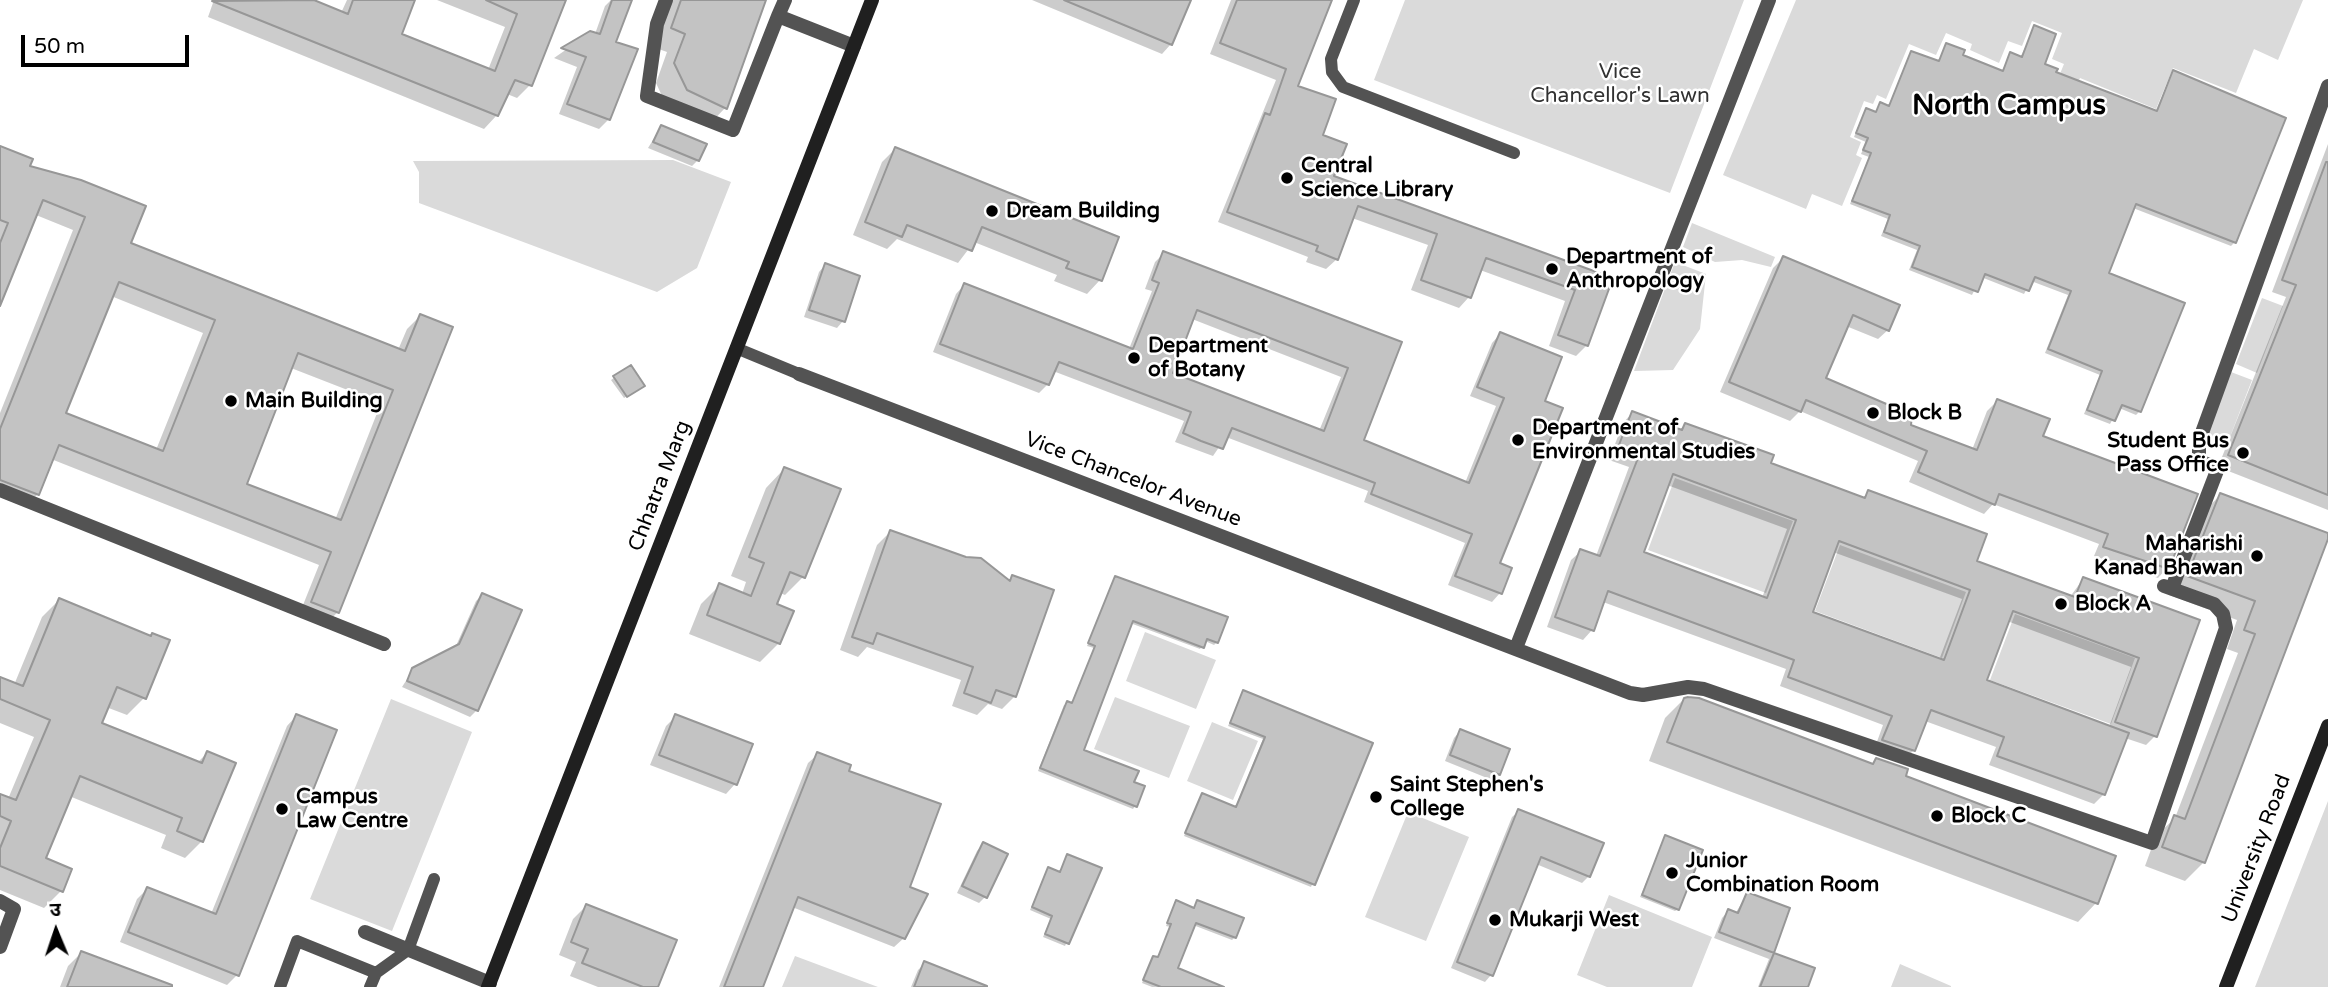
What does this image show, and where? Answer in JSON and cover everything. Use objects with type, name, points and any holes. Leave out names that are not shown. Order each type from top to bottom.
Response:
[{"type":"street","points":[[666,0],[657,24],[647,96],[733,130],[785,0]]},
{"type":"street","name":"Chhatra Marg","points":[[489,985],[872,0]]},
{"type":"street","points":[[1516,648],[1769,0]]},
{"type":"street","points":[[778,16],[854,46]]},
{"type":"street","name":"Vice Chancelor Avenue","points":[[799,373],[1636,695],[1688,687],[1704,689],[2152,843],[2226,628],[2223,614],[2214,604],[2168,587],[2218,468],[2199,461],[2199,441],[2328,86]]},
{"type":"street","points":[[0,490],[384,644]]},
{"type":"street","name":"University Road","points":[[2226,987],[2328,726]]},
{"type":"street","points":[[0,901],[14,909],[0,947]]},
{"type":"street","points":[[365,932],[489,985]]},
{"type":"lane","points":[[1354,0],[1331,59],[1332,72],[1343,87],[1514,153]]},
{"type":"lane","name":"Vice Chancelor Avenue","points":[[736,348],[799,373]]},
{"type":"lane","points":[[370,987],[376,973],[408,950],[434,879]]},
{"type":"lane","points":[[280,987],[297,941],[376,973]]},
{"type":"green space","name":"Vice Chancellor's Lawn","points":[[1405,0],[1744,0],[1670,193],[1374,80]]},
{"type":"green space","points":[[1796,0],[2303,0],[2278,60],[2254,49],[2236,93],[2173,68],[2156,109],[2080,78],[2073,93],[2055,86],[2064,64],[2052,59],[2062,33],[2032,21],[2022,46],[2008,41],[1999,63],[1970,50],[1972,44],[1946,33],[1936,55],[1909,44],[1886,99],[1877,95],[1873,104],[1864,101],[1850,137],[1861,142],[1856,155],[1862,158],[1842,206],[1812,194],[1806,209],[1723,175]]},
{"type":"green space","points":[[673,160],[731,182],[697,268],[657,292],[419,203],[419,172],[413,161]]},
{"type":"green space","points":[[1692,223],[1775,257],[1771,267],[1742,260],[1715,262],[1683,247]]},
{"type":"green space","points":[[1675,262],[1706,274],[1700,329],[1673,370],[1634,371]]},
{"type":"green space","points":[[2262,298],[2283,306],[2257,373],[2236,364]]},
{"type":"green space","points":[[2231,372],[2252,380],[2226,447],[2205,439]]},
{"type":"green space","points":[[1675,478],[1793,521],[1766,593],[1648,550]]},
{"type":"green space","points":[[1840,545],[1966,592],[1942,658],[1815,611]]},
{"type":"green space","points":[[2015,614],[2135,658],[2111,724],[1990,680]]},
{"type":"green space","points":[[1145,632],[1216,660],[1196,709],[1126,681]]},
{"type":"green space","points":[[1115,697],[1190,726],[1169,778],[1094,749]]},
{"type":"green space","points":[[391,699],[472,732],[392,931],[310,899]]},
{"type":"green space","points":[[1212,722],[1258,741],[1233,800],[1187,781]]},
{"type":"green space","points":[[2328,801],[2328,987],[2255,987]]},
{"type":"green space","points":[[1408,812],[1469,837],[1426,941],[1365,917]]},
{"type":"green space","points":[[1609,895],[1712,937],[1692,987],[1607,987],[1577,975]]},
{"type":"green space","points":[[795,956],[878,987],[782,987]]},
{"type":"green space","points":[[1900,964],[1951,986],[1951,987],[1891,987]]},
{"type":"building","points":[[314,0],[348,14],[353,0],[415,0],[402,34],[495,71],[517,14],[486,0],[566,0],[532,86],[515,80],[498,116],[212,1]]},
{"type":"building","points":[[612,0],[632,0],[616,42],[638,49],[610,120],[567,104],[586,57],[561,48],[590,31],[600,34]]},
{"type":"building","points":[[681,0],[766,0],[727,109],[687,90],[674,63],[685,34],[671,28]]},
{"type":"building","points":[[1064,0],[1191,0],[1172,45]]},
{"type":"building","points":[[1237,0],[1332,0],[1298,86],[1336,99],[1323,135],[1347,144],[1334,176],[1613,278],[1588,346],[1558,335],[1575,290],[1486,258],[1471,298],[1421,280],[1437,234],[1358,206],[1338,260],[1316,251],[1318,246],[1227,212],[1265,113],[1270,115],[1286,69],[1220,43]]},
{"type":"building","points":[[2034,25],[2056,34],[2045,64],[2058,69],[2056,72],[2157,111],[2173,70],[2286,118],[2236,243],[2136,204],[2109,273],[2185,303],[2141,412],[2122,405],[2115,421],[2087,410],[2102,371],[2048,349],[2071,291],[2035,277],[2029,291],[1985,274],[1978,292],[1912,267],[1920,246],[1884,232],[1890,215],[1852,201],[1871,153],[1863,150],[1868,138],[1856,133],[1866,108],[1876,112],[1880,102],[1889,106],[1911,51],[1939,61],[1946,43],[1965,50],[1963,55],[2003,71],[2010,52],[2022,57]]},
{"type":"building","points":[[661,125],[707,144],[699,161],[653,142]]},
{"type":"building","name":"Main Building","points":[[0,146],[33,159],[30,166],[81,180],[146,206],[131,243],[405,351],[420,314],[453,327],[339,613],[311,602],[331,552],[59,445],[39,495],[0,480],[0,429],[85,217],[43,200],[0,306],[0,243],[8,223],[0,220]],"holes":[[[119,282],[215,320],[163,451],[66,413]],[[298,353],[393,390],[341,520],[247,484]]]},
{"type":"building","name":"Dream Building","points":[[895,147],[1119,237],[1102,281],[1066,268],[1069,262],[982,227],[972,251],[907,225],[902,237],[865,222]]},
{"type":"building","points":[[2326,162],[2328,495],[2228,455],[2296,285],[2282,280]]},
{"type":"building","points":[[1163,251],[1402,342],[1364,440],[1469,483],[1504,398],[1477,387],[1500,332],[1562,357],[1545,401],[1563,408],[1500,563],[1512,568],[1502,594],[1455,576],[1472,534],[1371,494],[1375,483],[1232,428],[1223,449],[1201,441],[1183,433],[1191,412],[1059,362],[1049,385],[940,344],[964,283],[1133,349],[1159,283],[1152,280]],"holes":[[[1197,310],[1348,368],[1324,431],[1173,373]]]},
{"type":"building","name":"Block B","points":[[1783,256],[1900,305],[1889,331],[1853,315],[1826,378],[1912,415],[1911,425],[1977,450],[1997,399],[2050,419],[2043,436],[2198,494],[2169,569],[2103,547],[2108,534],[1999,494],[1995,505],[1918,472],[1927,451],[1806,400],[1801,412],[1729,382]]},
{"type":"building","points":[[825,263],[860,276],[845,322],[809,310]]},
{"type":"building","points":[[631,365],[645,386],[627,397],[613,376]]},
{"type":"building","name":"Block A","points":[[1632,411],[1682,430],[1685,423],[1774,455],[1771,463],[1865,498],[1868,490],[1987,534],[1977,561],[2075,597],[2083,577],[2200,620],[2157,737],[2115,722],[2139,658],[2013,611],[1987,680],[2129,733],[2105,795],[1997,756],[2004,737],[1931,710],[1915,751],[1882,740],[1892,716],[1788,677],[1794,660],[1608,591],[1594,631],[1555,617],[1580,549],[1600,556],[1638,458],[1617,450]],"holes":[[[1673,474],[1796,520],[1767,598],[1644,552]],[[1839,541],[1970,590],[1944,660],[1813,612]]]},
{"type":"building","points":[[784,467],[841,489],[805,578],[790,572],[777,604],[794,611],[780,644],[707,615],[719,583],[751,596],[764,563],[749,557]]},
{"type":"building","name":"Maharishi Kanad Bhawan","points":[[2220,493],[2328,533],[2328,539],[2205,863],[2162,847],[2174,815],[2185,819],[2255,634],[2244,630],[2255,601],[2187,576]]},
{"type":"building","points":[[890,530],[966,557],[981,558],[1010,581],[1012,575],[1054,590],[1016,697],[996,690],[991,703],[964,693],[973,667],[877,633],[873,644],[852,637]]},
{"type":"building","points":[[1115,576],[1228,617],[1218,643],[1207,639],[1204,648],[1133,621],[1084,750],[1139,771],[1134,782],[1145,786],[1137,807],[1040,768],[1067,701],[1072,703],[1095,646],[1088,643]]},
{"type":"building","points":[[482,593],[522,610],[478,711],[407,681],[412,668],[459,644]]},
{"type":"building","points":[[59,598],[151,636],[152,633],[170,640],[146,699],[117,687],[102,723],[202,763],[207,751],[236,763],[203,842],[177,831],[182,818],[80,776],[46,858],[72,869],[63,892],[0,866],[0,848],[11,821],[0,816],[0,794],[16,800],[50,720],[0,699],[0,677],[23,686]]},
{"type":"building","points":[[1243,690],[1373,743],[1315,885],[1185,833],[1202,793],[1236,807],[1265,737],[1230,723]]},
{"type":"building","name":"Block C","points":[[1684,698],[1699,698],[1873,764],[1876,758],[1908,769],[1906,776],[2116,856],[2098,904],[1667,742]]},
{"type":"building","name":"Campus Law Centre","points":[[296,714],[337,730],[239,976],[128,932],[147,887],[216,914]]},
{"type":"building","points":[[675,714],[753,744],[737,785],[659,755]]},
{"type":"building","points":[[1460,729],[1510,749],[1500,775],[1450,755]]},
{"type":"building","points":[[817,752],[851,765],[849,771],[941,804],[910,887],[928,894],[905,939],[798,897],[763,987],[724,987]]},
{"type":"building","name":"Mukarji West","points":[[1518,809],[1604,843],[1590,877],[1541,857],[1493,976],[1457,962]]},
{"type":"building","points":[[1665,835],[1703,850],[1679,910],[1642,895]]},
{"type":"building","points":[[983,842],[1008,854],[987,898],[962,886]]},
{"type":"building","points":[[1067,854],[1102,868],[1069,944],[1045,934],[1052,916],[1032,907],[1048,867],[1060,872]]},
{"type":"building","points":[[1747,892],[1790,908],[1774,953],[1719,932],[1728,909],[1738,913]]},
{"type":"building","points":[[1176,900],[1194,908],[1197,900],[1244,918],[1236,938],[1196,923],[1178,968],[1224,987],[1161,987],[1143,980],[1153,956],[1158,957],[1171,924],[1167,923]]},
{"type":"building","points":[[586,904],[677,940],[658,987],[643,987],[582,963],[588,949],[571,942]]},
{"type":"building","points":[[81,951],[172,985],[172,987],[67,987]]},
{"type":"building","points":[[1774,953],[1815,968],[1808,987],[1760,987]]},
{"type":"building","points":[[924,961],[987,986],[987,987],[914,987]]},
{"type":"place","name":"Central Science Library","points":[[1287,178]]},
{"type":"place","name":"Dream Building","points":[[992,211]]},
{"type":"place","name":"Department of Anthropology","points":[[1552,269]]},
{"type":"place","name":"Department of Botany","points":[[1134,358]]},
{"type":"place","name":"Main Building","points":[[231,401]]},
{"type":"place","name":"Block B","points":[[1873,413]]},
{"type":"place","name":"Department of Environmental Studies","points":[[1518,440]]},
{"type":"place","name":"Student Bus Pass Office","points":[[2243,453]]},
{"type":"place","name":"Maharishi Kanad Bhawan","points":[[2257,556]]},
{"type":"place","name":"Block A","points":[[2061,604]]},
{"type":"place","name":"Saint Stephen's College","points":[[1376,797]]},
{"type":"place","name":"Campus Law Centre","points":[[282,809]]},
{"type":"place","name":"Block C","points":[[1937,816]]},
{"type":"place","name":"Junior Combination Room","points":[[1672,873]]},
{"type":"place","name":"Mukarji West","points":[[1495,920]]},
{"type":"district","name":"North Campus","points":[[2009,107]]}]
